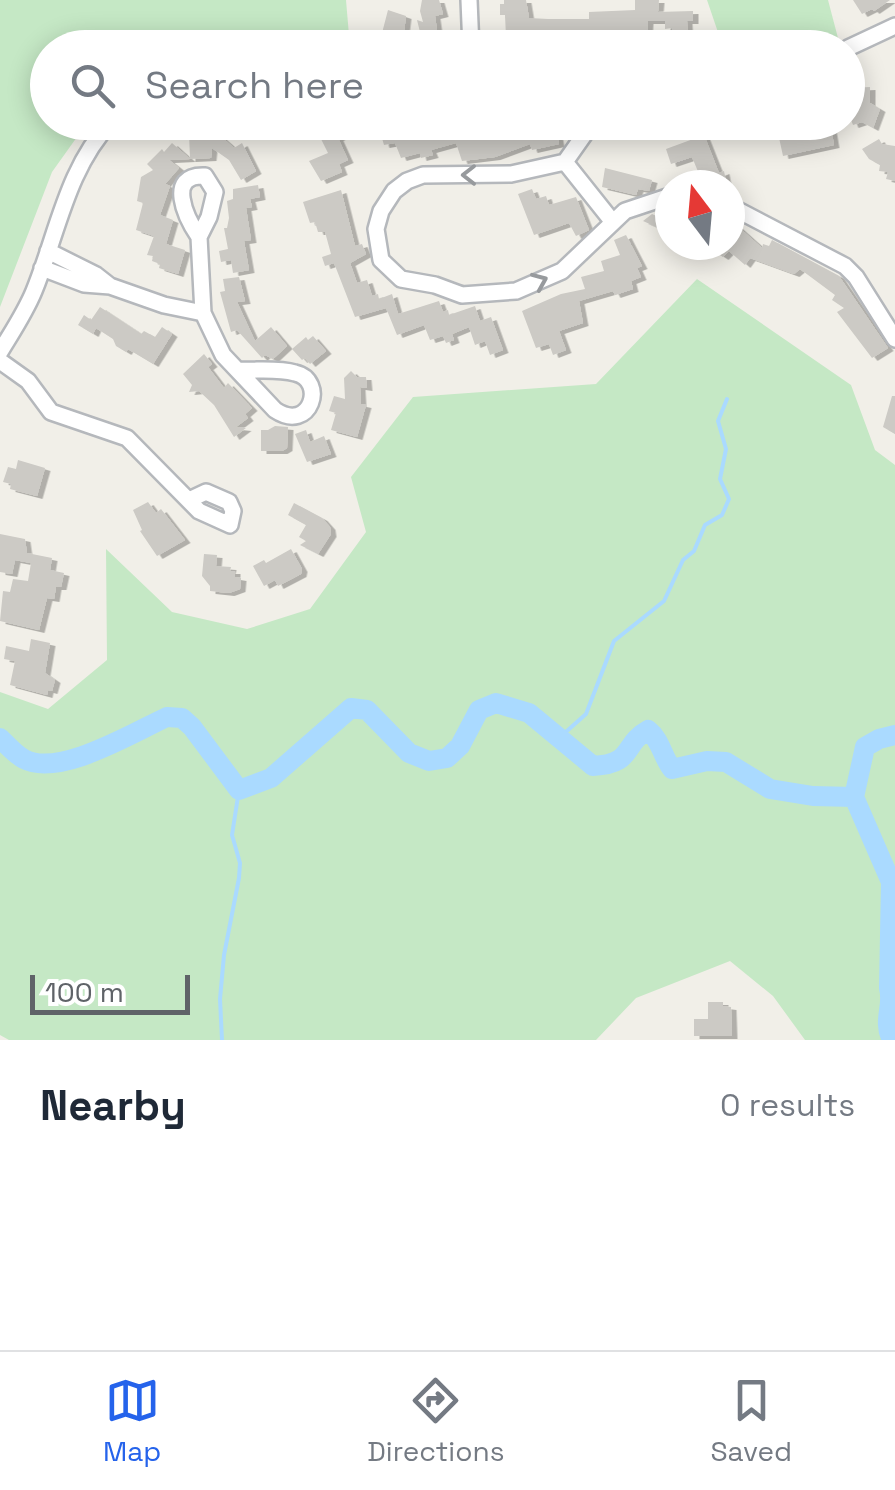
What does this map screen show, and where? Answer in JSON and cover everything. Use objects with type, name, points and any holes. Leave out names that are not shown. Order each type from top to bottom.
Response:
[{"type":"street","points":[[469,0],[470,30]]},
{"type":"street","points":[[865,42],[893,33]]},
{"type":"street","points":[[0,352],[24,314],[76,174],[95,140]]},
{"type":"street","points":[[580,140],[565,162],[511,174],[423,175],[407,181],[394,191],[381,210],[376,230],[381,260],[400,279],[462,295],[516,291],[562,271],[626,211],[655,201]]},
{"type":"street","points":[[565,162],[612,222]]},
{"type":"street","points":[[745,214],[844,266],[895,339]]},
{"type":"street","points":[[199,238],[203,313],[223,355],[238,370],[284,416],[303,414],[310,406],[310,385],[295,372],[238,370]]},
{"type":"street","points":[[48,252],[96,274],[110,286]]},
{"type":"street","points":[[42,268],[84,284],[110,286],[164,305],[203,313]]},
{"type":"street","points":[[0,361],[28,380],[51,412],[127,438],[189,500]]},
{"type":"green space","points":[[0,0],[346,0],[349,30],[30,30],[30,140],[75,140],[52,172],[0,307]]},
{"type":"green space","points":[[707,0],[828,0],[836,30],[717,30]]},
{"type":"green space","points":[[697,279],[851,385],[875,450],[895,465],[895,1040],[805,1040],[773,996],[730,961],[636,998],[596,1040],[9,1040],[0,1035],[0,692],[48,709],[107,660],[106,549],[172,612],[247,629],[310,609],[366,532],[351,477],[413,397],[596,384]]},
{"type":"building","points":[[422,0],[439,0],[443,14],[435,16],[437,30],[420,30],[417,20],[423,22]]},
{"type":"building","points":[[504,0],[526,0],[529,18],[589,19],[589,12],[635,10],[635,0],[659,0],[658,12],[693,11],[693,21],[687,21],[688,30],[665,29],[665,21],[648,21],[647,30],[506,30],[505,15],[500,15],[500,4]]},
{"type":"building","points":[[853,0],[890,0],[862,14]]},
{"type":"building","points":[[388,10],[406,16],[404,30],[383,30]]},
{"type":"building","points":[[865,87],[870,87],[870,103],[880,109],[873,128],[865,124]]},
{"type":"building","points":[[879,139],[882,144],[895,146],[895,181],[886,179],[888,172],[879,171],[880,165],[862,149]]},
{"type":"building","points":[[189,140],[225,140],[234,148],[242,143],[256,171],[241,180],[229,160],[212,148],[211,158],[190,159]]},
{"type":"building","points":[[322,140],[339,140],[348,160],[339,164],[342,172],[321,181],[309,161],[328,153]]},
{"type":"building","points":[[383,140],[558,140],[559,144],[532,150],[530,144],[495,157],[462,161],[456,143],[431,150],[433,155],[421,158],[420,153],[401,158],[395,143],[384,145]]},
{"type":"building","points":[[690,140],[706,140],[718,170],[697,170],[692,157],[671,164],[666,149]]},
{"type":"building","points":[[780,140],[833,140],[834,145],[783,156]]},
{"type":"building","points":[[172,143],[190,159],[169,160],[179,168],[165,184],[170,186],[160,215],[173,220],[166,244],[185,250],[178,274],[159,268],[160,264],[152,261],[153,256],[147,255],[154,236],[136,230],[143,203],[137,201],[141,177],[153,170],[147,164],[162,149],[164,152]]},
{"type":"building","points":[[605,168],[652,180],[649,191],[638,189],[636,195],[602,187]]},
{"type":"building","points":[[258,185],[260,197],[250,199],[252,207],[246,208],[251,240],[244,241],[249,270],[233,273],[231,260],[221,262],[219,251],[228,249],[224,228],[229,218],[227,201],[233,199],[233,189]]},
{"type":"building","points":[[532,189],[536,199],[546,196],[549,205],[576,197],[589,230],[576,236],[569,223],[534,235],[518,194]]},
{"type":"building","points":[[341,190],[355,246],[362,244],[366,254],[350,263],[357,283],[367,280],[372,296],[378,294],[379,299],[392,294],[398,314],[439,301],[443,312],[448,310],[449,315],[475,306],[480,321],[491,317],[503,350],[490,355],[485,341],[475,345],[469,327],[452,334],[454,340],[446,343],[443,336],[430,340],[424,325],[397,335],[386,308],[355,317],[334,263],[325,266],[322,257],[331,254],[325,232],[318,232],[315,222],[310,223],[303,202]]},
{"type":"building","points":[[652,214],[655,215],[655,226],[643,221]]},
{"type":"building","points":[[745,233],[762,248],[772,240],[839,276],[888,348],[872,358],[837,312],[844,308],[832,300],[835,295],[800,269],[794,274],[750,258],[745,265],[739,260],[745,260]]},
{"type":"building","points":[[626,235],[642,266],[637,268],[641,277],[631,281],[633,289],[579,301],[583,323],[559,331],[566,350],[553,355],[549,344],[536,348],[522,311],[561,294],[585,289],[581,277],[604,271],[601,261],[620,255],[614,240]]},
{"type":"building","points":[[239,277],[245,301],[237,302],[255,341],[271,327],[287,346],[273,359],[265,355],[262,358],[237,330],[231,332],[220,292],[225,291],[223,279]]},
{"type":"building","points":[[100,307],[141,334],[144,331],[155,337],[162,327],[172,334],[153,364],[116,346],[113,339],[96,328],[93,334],[78,325],[84,315],[91,320]]},
{"type":"building","points":[[313,336],[326,351],[310,364],[292,349]]},
{"type":"building","points":[[204,354],[212,364],[208,367],[224,388],[228,383],[252,408],[245,414],[248,418],[236,427],[246,428],[234,437],[214,405],[199,391],[189,392],[192,385],[183,374]]},
{"type":"building","points":[[351,371],[357,377],[366,377],[367,388],[360,387],[361,404],[366,405],[357,437],[331,430],[336,413],[329,411],[334,396],[345,399],[344,378]]},
{"type":"building","points":[[895,396],[895,434],[883,427]]},
{"type":"building","points":[[288,427],[287,448],[261,451],[261,430]]},
{"type":"building","points":[[306,430],[310,442],[324,436],[331,454],[307,462],[295,434]]},
{"type":"building","points":[[18,460],[45,468],[37,496],[10,489],[11,484],[3,482],[8,467],[16,469]]},
{"type":"building","points":[[148,502],[156,513],[161,509],[185,540],[157,556],[140,531],[133,510]]},
{"type":"building","points":[[294,503],[322,518],[330,527],[331,534],[318,554],[300,545],[306,541],[299,537],[306,525],[288,515]]},
{"type":"building","points":[[0,534],[25,539],[27,553],[52,558],[50,570],[64,573],[54,599],[47,598],[39,630],[0,621],[3,591],[10,592],[13,579],[28,581],[31,563],[15,560],[12,574],[0,572]]},
{"type":"building","points":[[291,549],[301,574],[278,586],[275,580],[264,586],[253,566]]},
{"type":"building","points":[[204,554],[217,555],[216,566],[231,567],[235,577],[241,578],[240,589],[229,593],[210,591],[202,576]]},
{"type":"building","points":[[31,639],[50,643],[45,673],[55,680],[47,695],[10,685],[15,661],[4,659],[6,646],[29,651]]},
{"type":"building","points":[[708,1002],[723,1002],[723,1006],[731,1007],[732,1036],[694,1036],[694,1019],[708,1019]]},
{"type":"waterway","points":[[559,738],[586,714],[614,641],[664,601],[705,525],[722,515],[729,499],[720,479],[726,449],[718,421],[727,399]]},
{"type":"waterway","points":[[0,738],[24,759],[56,763],[96,751],[167,717],[182,718],[239,790],[271,778],[351,708],[367,710],[409,753],[429,761],[447,758],[460,746],[479,710],[496,703],[529,713],[593,766],[616,762],[648,730],[672,769],[707,761],[726,762],[770,789],[854,797],[865,747],[895,735]]},
{"type":"waterway","points":[[222,1040],[224,955],[239,878],[240,863],[232,835],[239,790]]},
{"type":"waterway","points":[[854,797],[891,882],[888,1020],[892,1040]]}]
